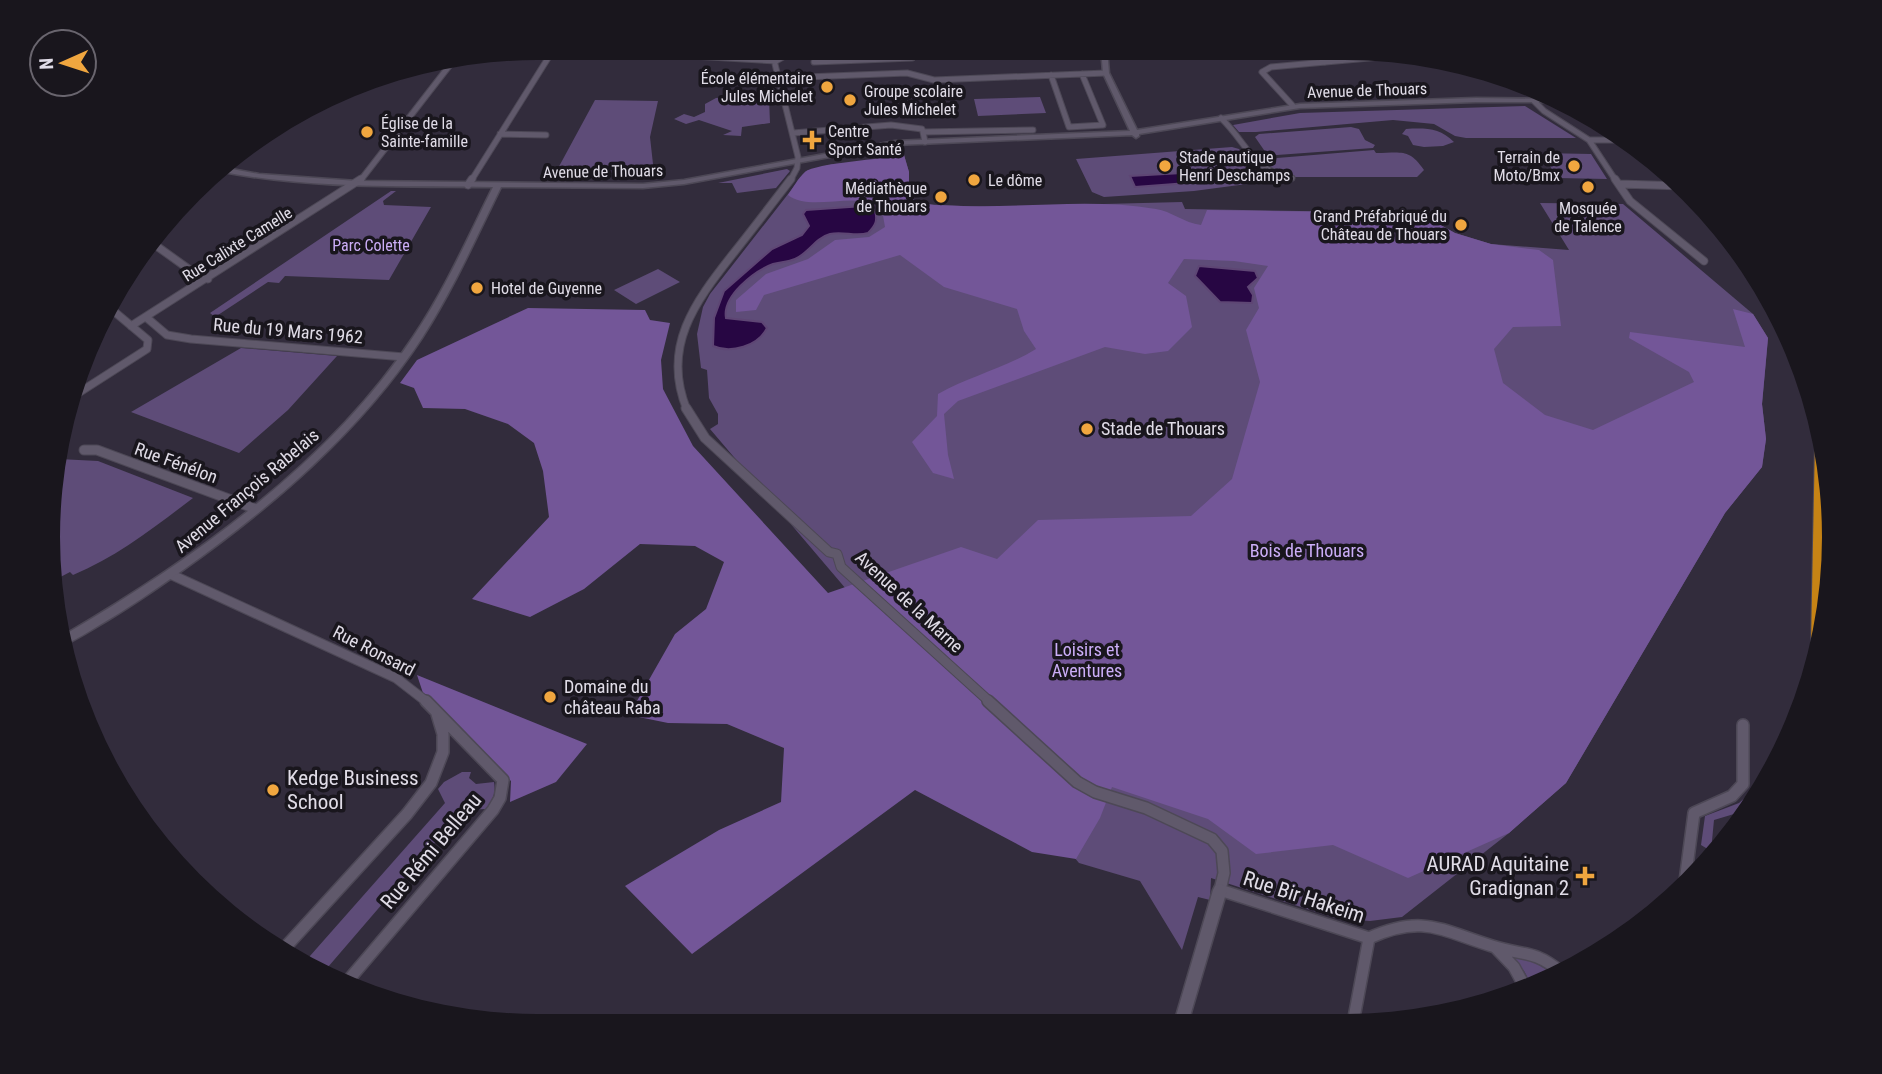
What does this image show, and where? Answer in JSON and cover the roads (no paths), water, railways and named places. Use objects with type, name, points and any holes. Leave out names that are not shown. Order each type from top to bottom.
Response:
[{"type":"street","points":[[468,185],[547,60]]},
{"type":"street","points":[[752,60],[775,61],[798,161]]},
{"type":"street","points":[[814,62],[867,60]]},
{"type":"street","points":[[1105,60],[1106,74],[1135,134]]},
{"type":"street","points":[[1293,106],[1262,72],[1271,68],[1346,60]]},
{"type":"street","points":[[845,61],[846,75]]},
{"type":"street","name":"Rue Calixte Camelle","points":[[131,326],[357,183],[447,69]]},
{"type":"street","points":[[780,78],[907,73],[934,80],[1106,74]]},
{"type":"street","points":[[1051,75],[1069,127],[1103,125],[1082,74]]},
{"type":"street","points":[[1534,101],[1544,111],[1589,141],[1637,208],[1704,261]]},
{"type":"street","name":"Avenue de Thouars","points":[[231,171],[259,176],[357,183],[658,185],[881,145],[1135,134],[1293,106],[1539,101]]},
{"type":"street","points":[[1222,119],[1259,168],[1271,175],[1292,178]]},
{"type":"street","points":[[793,133],[891,125],[922,129],[925,142]]},
{"type":"street","points":[[923,132],[1033,130]]},
{"type":"street","points":[[500,134],[546,135]]},
{"type":"street","points":[[1589,141],[1611,140]]},
{"type":"street","name":"Avenue de la Marne","points":[[798,161],[791,179],[695,301],[686,319],[678,350],[681,401],[689,418],[705,438],[829,552],[837,554],[841,567],[1077,782],[1095,792],[1146,808],[1196,829],[1219,843],[1224,873],[1184,1014]]},
{"type":"street","points":[[1619,184],[1668,186]]},
{"type":"street","name":"Avenue François Rabelais","points":[[70,637],[170,574],[256,509],[345,427],[404,357],[424,327],[498,185]]},
{"type":"street","points":[[158,247],[197,275],[208,279]]},
{"type":"street","points":[[83,390],[147,349],[148,340],[115,313]]},
{"type":"street","name":"Rue du 19 Mars 1962","points":[[147,318],[170,336],[404,357]]},
{"type":"street","name":"Rue Fénélon","points":[[84,450],[97,450],[256,509]]},
{"type":"street","name":"Rue Ronsard","points":[[170,574],[396,678],[436,712]]},
{"type":"street","points":[[288,944],[407,814],[431,783],[443,752],[443,734],[436,712]]},
{"type":"street","name":"Rue Rémi Belleau","points":[[351,977],[500,798],[503,780],[436,712]]},
{"type":"street","points":[[1686,871],[1694,813],[1732,796],[1743,784],[1743,725]]},
{"type":"street","name":"Rue Bir Hakeim","points":[[1220,890],[1369,939],[1396,926],[1434,925],[1494,947],[1544,958],[1554,966]]},
{"type":"street","points":[[1355,1014],[1369,939]]},
{"type":"street","points":[[1494,947],[1514,967],[1521,980]]},
{"type":"place","name":"École élémentaire Jules Michelet","points":[[827,87]]},
{"type":"place","name":"Groupe scolaire Jules Michelet","points":[[850,100]]},
{"type":"place","name":"Église de la Sainte-famille","points":[[367,132]]},
{"type":"place","name":"Centre Sport Santé","points":[[812,140]]},
{"type":"place","name":"Stade nautique Henri Deschamps","points":[[1165,166]]},
{"type":"place","name":"Terrain de Moto/Bmx","points":[[1574,166]]},
{"type":"place","name":"Le dôme","points":[[974,180]]},
{"type":"place","name":"Mosquée de Talence","points":[[1588,187]]},
{"type":"place","name":"Médiathèque de Thouars","points":[[941,197]]},
{"type":"place","name":"Grand Préfabriqué du Château de Thouars","points":[[1461,225]]},
{"type":"place","name":"Hotel de Guyenne","points":[[477,288]]},
{"type":"place","name":"Stade de Thouars","points":[[1087,429]]},
{"type":"place","name":"Domaine du château Raba","points":[[550,697]]},
{"type":"place","name":"Kedge Business School","points":[[273,790]]},
{"type":"place","name":"AURAD Aquitaine Gradignan 2","points":[[1585,876]]},
{"type":"park label","name":"Parc Colette","points":[[371,245]]},
{"type":"park label","name":"Bois de Thouars","points":[[1307,551]]},
{"type":"park label","name":"Loisirs et Aventures","points":[[1087,660]]}]
